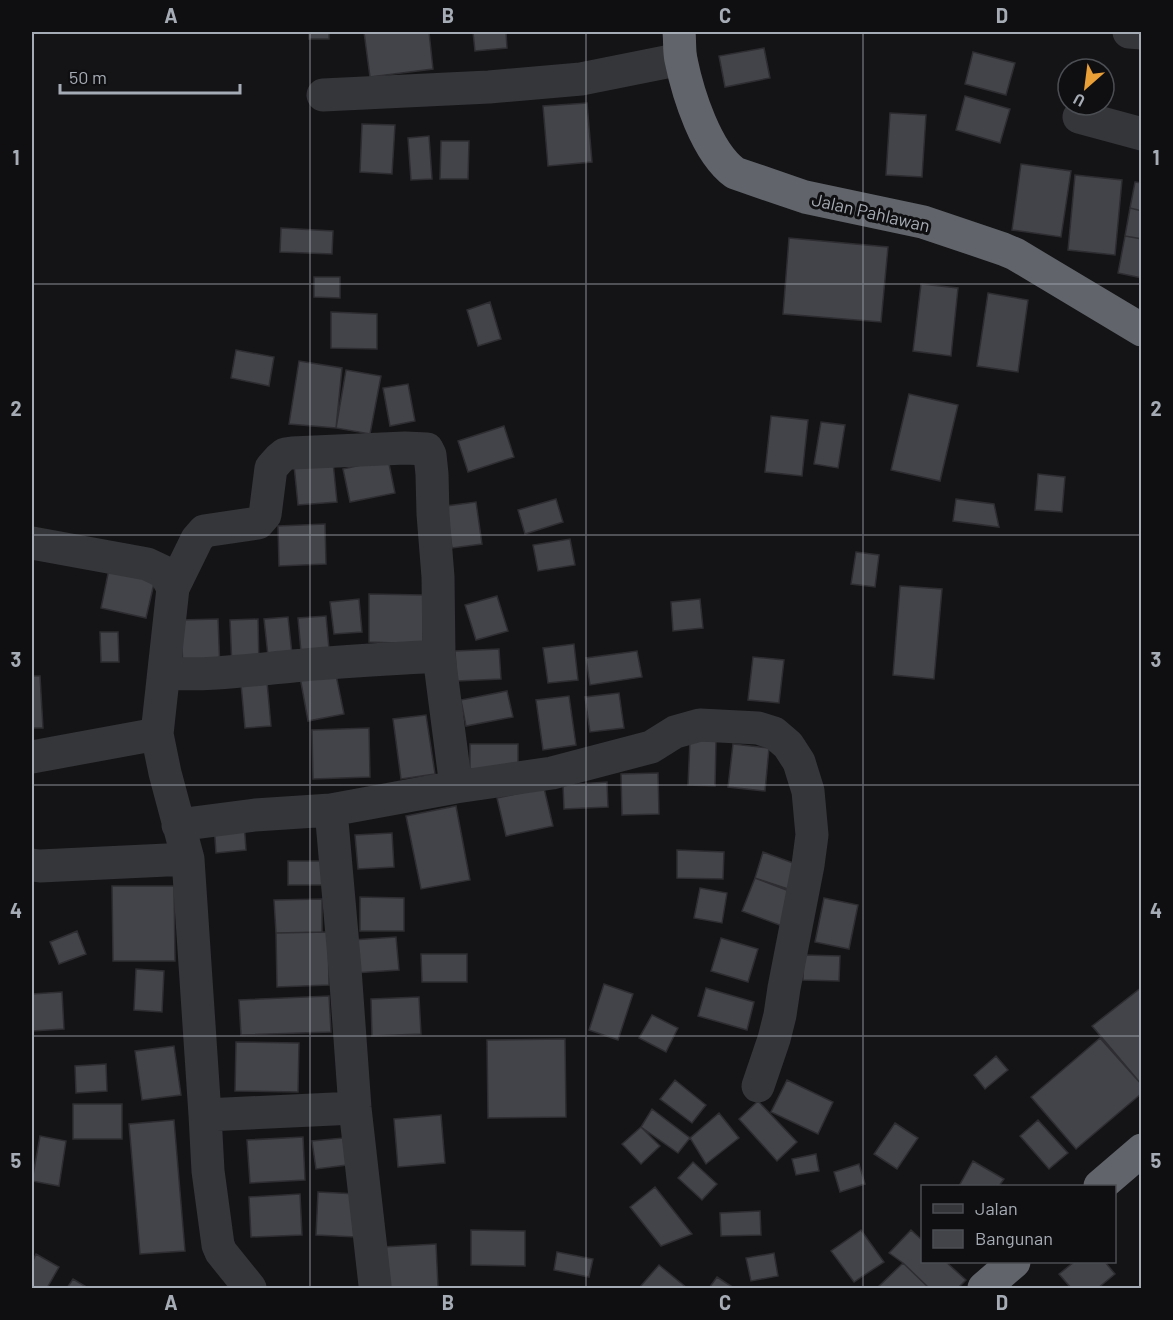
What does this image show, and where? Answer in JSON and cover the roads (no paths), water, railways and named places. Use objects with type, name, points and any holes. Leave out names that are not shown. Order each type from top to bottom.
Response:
[{"type":"highway","name":"Jalan Pahlawan","points":[[680,45],[697,117],[717,153],[727,167],[735,173],[805,197],[923,222],[1003,249],[1142,330]]},
{"type":"highway","points":[[1101,1185],[1142,1150]]},
{"type":"highway","points":[[989,1287],[1013,1263]]},
{"type":"street","points":[[1129,32],[1142,33]]},
{"type":"street","points":[[323,95],[489,87],[581,79],[680,45]]},
{"type":"street","points":[[1079,117],[1142,134]]},
{"type":"street","points":[[250,1288],[218,1245],[208,1171],[188,858],[165,774],[157,734],[173,588],[197,539],[204,531],[258,523],[265,516],[271,468],[285,454],[427,449],[432,474],[438,577],[439,656],[456,787]]},
{"type":"street","points":[[32,543],[147,564],[164,572],[173,588]]},
{"type":"street","points":[[164,673],[267,670],[293,666],[439,656]]},
{"type":"street","points":[[178,825],[255,815],[331,810],[456,787],[552,773],[651,747],[675,732],[700,725],[758,728],[774,733],[788,745],[800,762],[808,791],[812,835],[780,1015],[758,1086]]},
{"type":"street","points":[[32,757],[157,734]]},
{"type":"street","points":[[331,810],[354,1107],[375,1285]]},
{"type":"street","points":[[32,865],[188,858]]},
{"type":"street","points":[[205,1115],[354,1107]]}]
